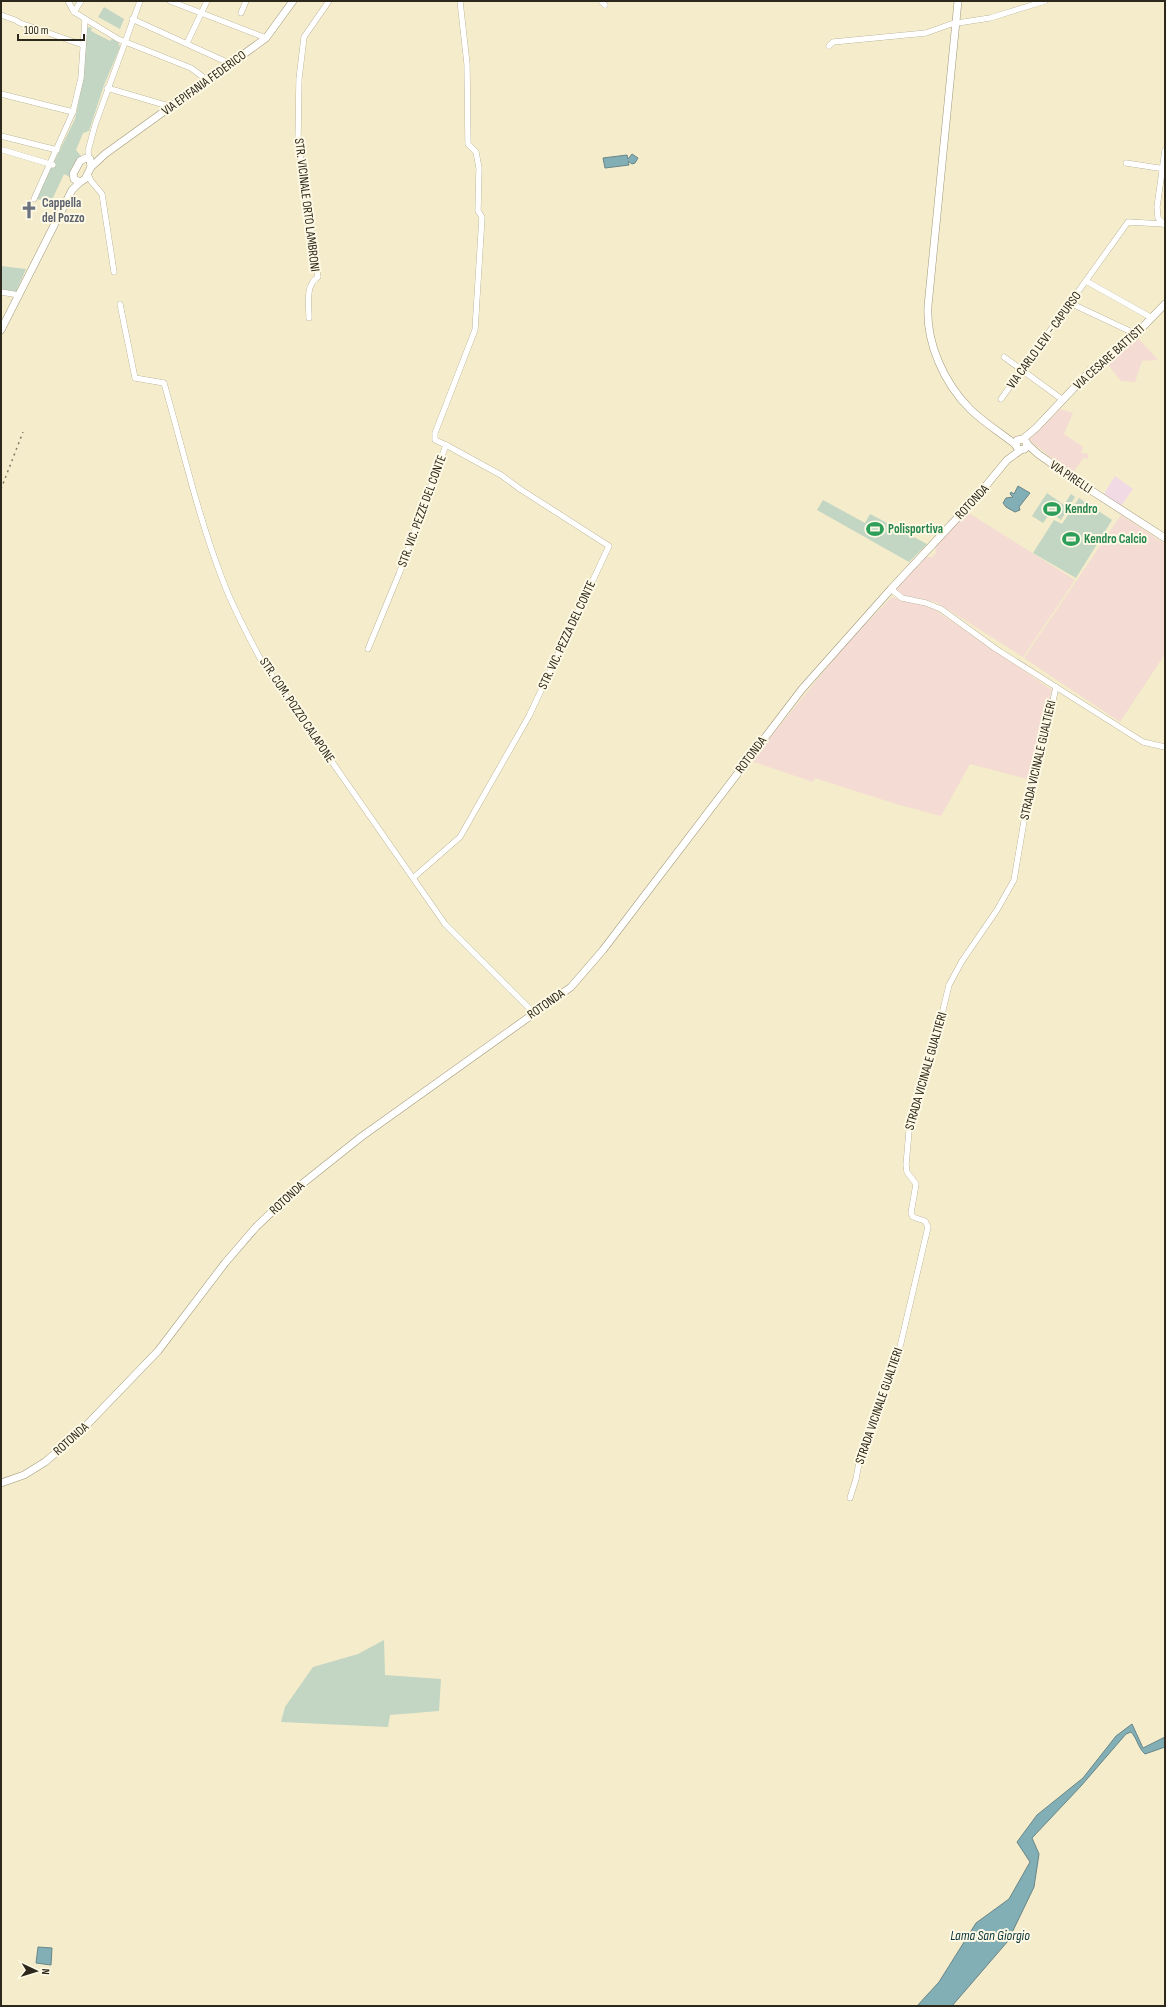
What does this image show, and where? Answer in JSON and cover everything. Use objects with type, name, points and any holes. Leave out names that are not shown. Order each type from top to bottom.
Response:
[{"type":"main road","name":"VIA EPIFANIA FEDERICO","points":[[88,161],[105,154],[266,38],[292,1]]},
{"type":"main road","name":"VIA PIRELLI","points":[[958,1],[928,306],[929,328],[936,354],[946,376],[970,409],[997,429],[1038,454],[1165,538]]},
{"type":"main road","points":[[1,330],[78,180],[88,174],[88,161]]},
{"type":"main road","points":[[78,180],[74,170],[88,161]]},
{"type":"main road","name":"VIA CESARE BATTISTI","points":[[1021,444],[1091,370],[1136,334],[1165,304]]},
{"type":"main road","name":"ROTONDA","points":[[1,1483],[24,1475],[45,1462],[79,1432],[122,1390],[158,1351],[243,1242],[297,1188],[361,1137],[571,987],[604,950],[784,712],[839,646],[975,499],[1021,444]]},
{"type":"street","points":[[68,1],[74,12],[85,20],[124,42],[191,68],[207,80]]},
{"type":"street","points":[[74,12],[82,1]]},
{"type":"street","points":[[88,161],[92,133],[132,19],[140,1]]},
{"type":"street","points":[[170,1],[266,38]]},
{"type":"street","points":[[187,43],[207,1]]},
{"type":"street","points":[[241,13],[246,1]]},
{"type":"street","name":"STR. VICINALE ORTO LAMBRONI","points":[[309,318],[309,287],[311,282],[318,277],[298,140],[299,79],[304,37],[330,1]]},
{"type":"street","name":"STR. VIC. PEZZE DEL CONTE","points":[[368,649],[399,574],[446,446],[435,440],[435,434],[475,330],[482,217],[478,211],[479,168],[476,152],[468,144],[467,64],[460,1]]},
{"type":"street","points":[[829,46],[833,42],[926,33],[956,23],[990,18],[1045,1]]},
{"type":"street","points":[[1,15],[15,20],[20,24],[83,45]]},
{"type":"street","points":[[132,19],[230,64]]},
{"type":"street","points":[[34,199],[52,165],[73,112],[81,78],[85,20]]},
{"type":"street","points":[[107,88],[172,107]]},
{"type":"street","points":[[1,94],[73,112]]},
{"type":"street","points":[[1,136],[57,150]]},
{"type":"street","points":[[3,150],[52,165]]},
{"type":"street","points":[[1164,224],[1158,218],[1157,207],[1164,169],[1165,150]]},
{"type":"street","points":[[1126,163],[1164,169]]},
{"type":"street","points":[[88,174],[102,194],[114,272]]},
{"type":"street","points":[[78,180],[97,187]]},
{"type":"street","name":"VIA CARLO LEVI - CAPURSO","points":[[1001,399],[1128,222],[1164,224]]},
{"type":"street","points":[[1086,281],[1152,318]]},
{"type":"street","points":[[1,292],[19,295]]},
{"type":"street","points":[[1070,303],[1136,334]]},
{"type":"street","name":"STR. COM. POZZO CALAPONE","points":[[120,304],[135,378],[164,383],[206,532],[223,581],[239,619],[258,653],[436,912],[457,938],[534,1013]]},
{"type":"street","points":[[1004,357],[1063,400]]},
{"type":"street","name":"STR. VIC. PEZZA DEL CONTE","points":[[413,878],[460,837],[529,716],[609,546],[520,489],[501,475],[446,446]]},
{"type":"street","name":"STRADA VICINALE GUALTIERI","points":[[850,1498],[859,1463],[871,1432],[877,1409],[896,1364],[928,1227],[925,1221],[913,1217],[910,1213],[916,1184],[907,1172],[906,1165],[910,1120],[933,1051],[949,985],[962,961],[997,910],[1014,880],[1024,821],[1036,778],[1056,687],[996,649],[941,609],[926,603],[902,598],[891,589]]},
{"type":"street","points":[[1056,687],[1142,742],[1165,746]]},
{"type":"shaded area","points":[[1137,337],[1158,360],[1142,361],[1135,382],[1121,381],[1106,362]]},
{"type":"shaded area","points":[[1060,409],[1073,413],[1064,434],[1083,447],[1081,453],[1088,454],[1088,459],[1084,457],[1072,474],[1029,440]]},
{"type":"shaded area","points":[[1115,476],[1133,489],[1121,506],[1104,494]]},
{"type":"shaded area","points":[[967,512],[1075,580],[1023,657],[936,602],[904,596],[894,589],[925,557],[932,557],[936,553],[935,546]]},
{"type":"shaded area","points":[[1121,515],[1165,544],[1165,654],[1120,722],[1024,658]]},
{"type":"shaded area","points":[[892,597],[928,605],[1052,690],[1031,780],[970,764],[941,816],[896,804],[815,778],[813,782],[751,761],[846,644]]},
{"type":"green space","points":[[104,7],[124,19],[120,29],[98,17]]},
{"type":"green space","points":[[86,28],[92,28],[91,31],[110,41],[112,39],[118,42],[120,47],[104,85],[89,131],[83,133],[76,150],[81,156],[71,169],[70,177],[64,174],[51,202],[36,199],[75,119],[84,75]]},
{"type":"green space","points":[[1,266],[26,269],[15,294],[1,291]]},
{"type":"green space","name":"Kendro","points":[[1047,493],[1064,505],[1071,494],[1075,497],[1061,520],[1053,514],[1051,517],[1048,516],[1043,523],[1032,516]]},
{"type":"green space","name":"Kendro Calcio","points":[[1079,498],[1112,520],[1076,578],[1033,553],[1054,520],[1062,524]]},
{"type":"green space","name":"Polisportiva","points":[[823,500],[865,523],[870,514],[927,544],[909,562],[817,510]]},
{"type":"green space","points":[[384,1640],[385,1675],[441,1679],[439,1711],[390,1715],[388,1727],[281,1722],[285,1707],[313,1667],[358,1654]]},
{"type":"water","points":[[632,154],[638,158],[635,163],[632,164],[628,161],[629,165],[605,168],[603,158],[627,155],[628,159]]},
{"type":"water","name":"Kendro","points":[[1018,486],[1030,493],[1019,507],[1020,510],[1015,512],[1006,507],[1003,503],[1006,498],[1013,497],[1010,494],[1011,492],[1014,494]]},
{"type":"water","name":"Lama San Giorgio","points":[[1132,1724],[1143,1748],[1165,1737],[1165,1747],[1145,1754],[1131,1732],[1126,1734],[1081,1786],[1032,1838],[1039,1854],[1034,1887],[1008,1941],[952,2006],[917,2006],[939,1982],[976,1923],[1009,1899],[1030,1862],[1017,1842],[1037,1815],[1083,1778],[1116,1736]]},
{"type":"water","points":[[38,1947],[52,1948],[51,1965],[36,1963]]},
{"type":"railway","points":[[1,489],[23,432]]},
{"type":"place","name":"Cappella del Pozzo","points":[[29,210]]},
{"type":"place","name":"Kendro","points":[[1052,509]]},
{"type":"place","name":"Polisportiva","points":[[875,529]]},
{"type":"place","name":"Kendro Calcio","points":[[1071,539]]}]
